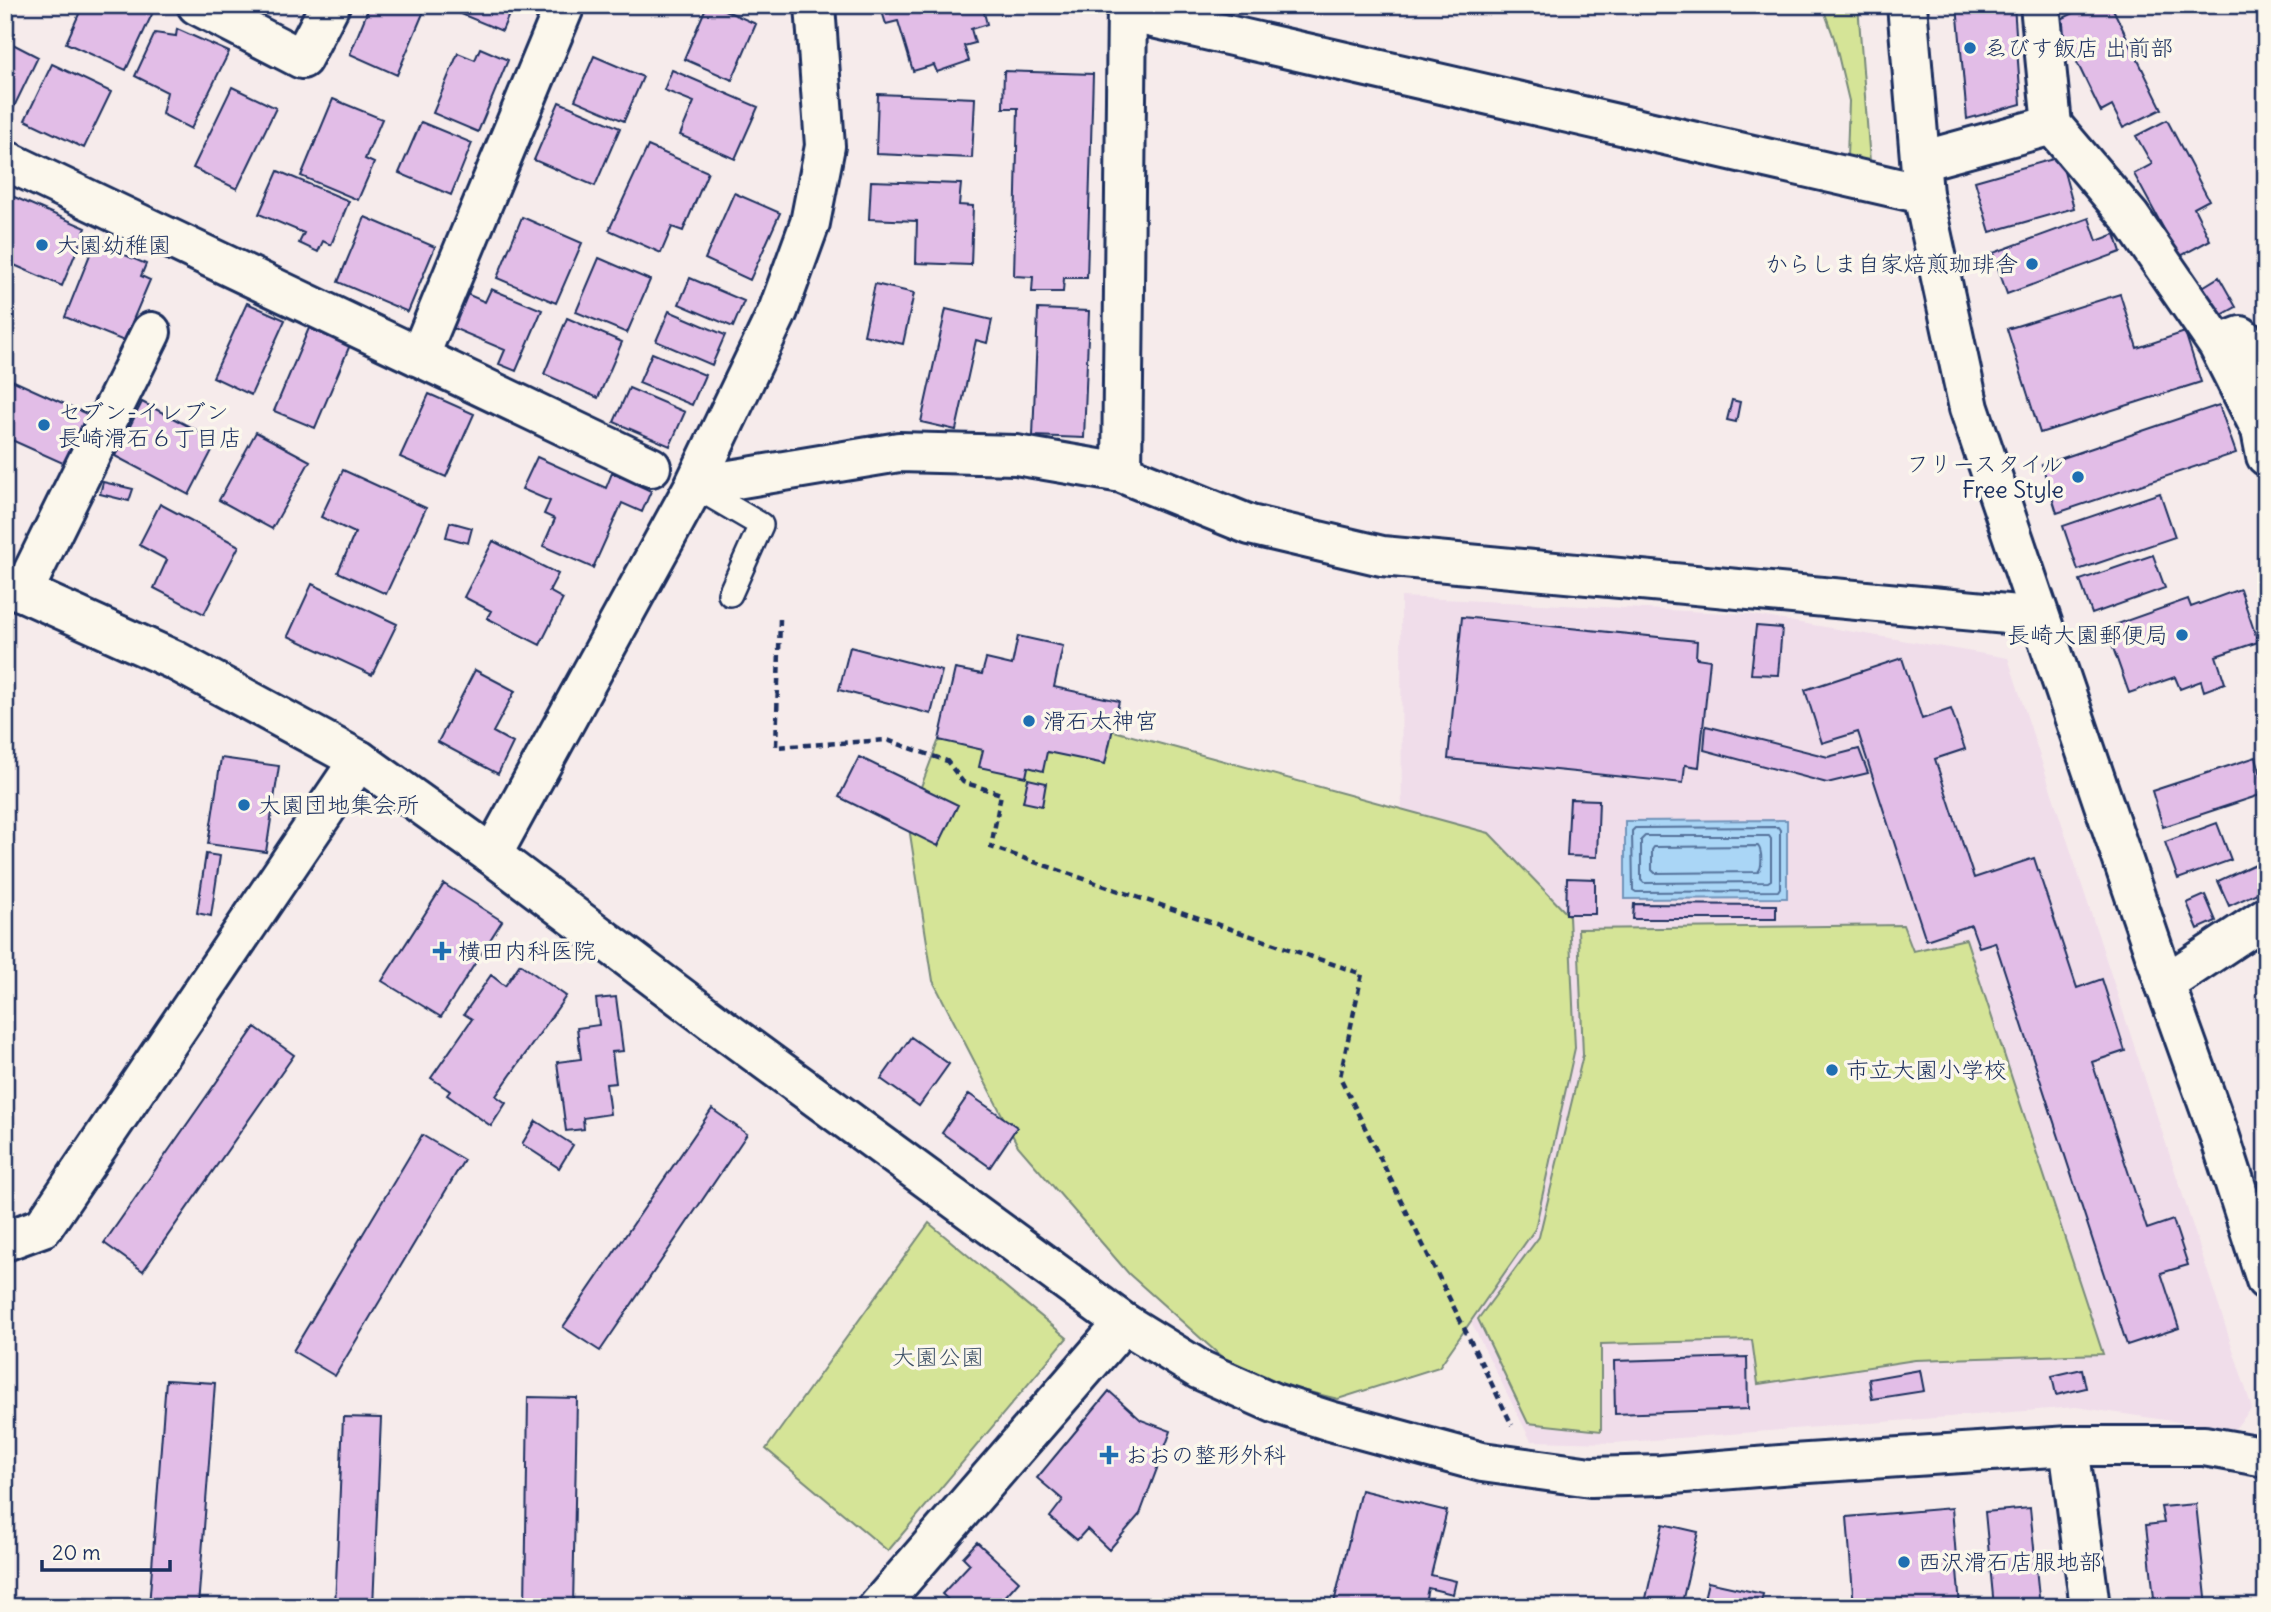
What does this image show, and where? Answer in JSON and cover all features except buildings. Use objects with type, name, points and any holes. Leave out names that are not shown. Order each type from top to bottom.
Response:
[{"type":"street","points":[[197,5],[302,59],[330,5]]},
{"type":"street","points":[[419,358],[565,5]]},
{"type":"street","points":[[492,855],[694,486],[778,310],[810,223],[825,146],[815,5]]},
{"type":"street","points":[[1907,5],[1922,178],[1969,408],[2165,984],[2219,1134],[2266,1280]]},
{"type":"street","points":[[2040,5],[2052,125],[2130,218],[2218,345],[2261,430],[2266,456]]},
{"type":"street","points":[[1122,473],[1127,8],[1922,178],[2052,125]]},
{"type":"street","points":[[5,160],[651,467]]},
{"type":"street","points":[[151,332],[14,589],[174,660],[359,760],[492,855],[723,1030],[1125,1324],[1200,1370],[1273,1403],[1330,1421],[1482,1462],[1591,1477],[1661,1475],[2069,1446],[2204,1446],[2266,1457]]},
{"type":"street","points":[[2218,345],[2241,336],[2266,367]]},
{"type":"street","points":[[694,486],[899,453],[1016,455],[1122,473],[1250,526],[1382,556],[2039,617]]},
{"type":"street","points":[[5,1241],[43,1227],[359,760]]},
{"type":"street","points":[[2165,984],[2266,917]]},
{"type":"street","points":[[877,1607],[1125,1324]]},
{"type":"street","points":[[2069,1446],[2090,1607]]},
{"type":"lane","points":[[694,486],[761,525],[730,594]]},
{"type":"path","points":[[780,619],[776,747],[887,740],[947,761],[963,782],[1001,794],[991,847],[1362,974],[1340,1077],[1534,1469]]},
{"type":"shaded area","name":"市立大園小学校","points":[[1401,597],[1748,614],[2008,658],[2252,1408],[2234,1430],[2076,1407],[1614,1443],[1531,1441],[1465,1310],[1402,860]]},
{"type":"green space","points":[[1822,5],[1858,5],[1870,162],[1847,157],[1849,101],[1834,38]]},
{"type":"green space","points":[[1018,705],[1489,833],[1569,916],[1575,1048],[1535,1229],[1439,1367],[1338,1399],[1243,1376],[1129,1274],[1018,1146],[933,981],[908,821],[938,742]]},
{"type":"green space","points":[[1903,925],[1913,951],[1966,939],[2103,1354],[1915,1360],[1758,1384],[1752,1340],[1601,1344],[1601,1431],[1528,1423],[1478,1319],[1539,1237],[1583,1055],[1578,929]]},
{"type":"green space","name":"大園公園","points":[[929,1223],[1067,1338],[888,1551],[766,1449]]},
{"type":"water","points":[[1787,820],[1787,898],[1625,899],[1625,821]]},
{"type":"place","name":"ゑびす飯店 出前部","points":[[1970,48]]},
{"type":"place","name":"大園幼稚園","points":[[42,245]]},
{"type":"place","name":"からしま自家焙煎珈琲舎","points":[[2032,264]]},
{"type":"place","name":"セブン-イレブン 長崎滑石６丁目店","points":[[44,425]]},
{"type":"place","name":"フリースタイル Free Style","points":[[2078,477]]},
{"type":"place","name":"長崎大園郵便局","points":[[2182,635]]},
{"type":"place","name":"滑石太神宮","points":[[1029,721]]},
{"type":"place","name":"大園団地集会所","points":[[244,805]]},
{"type":"place","name":"横田内科医院","points":[[442,951]]},
{"type":"place","name":"市立大園小学校","points":[[1832,1070]]},
{"type":"place","name":"おおの整形外科","points":[[1109,1455]]},
{"type":"place","name":"西沢滑石店服地部","points":[[1904,1562]]}]
